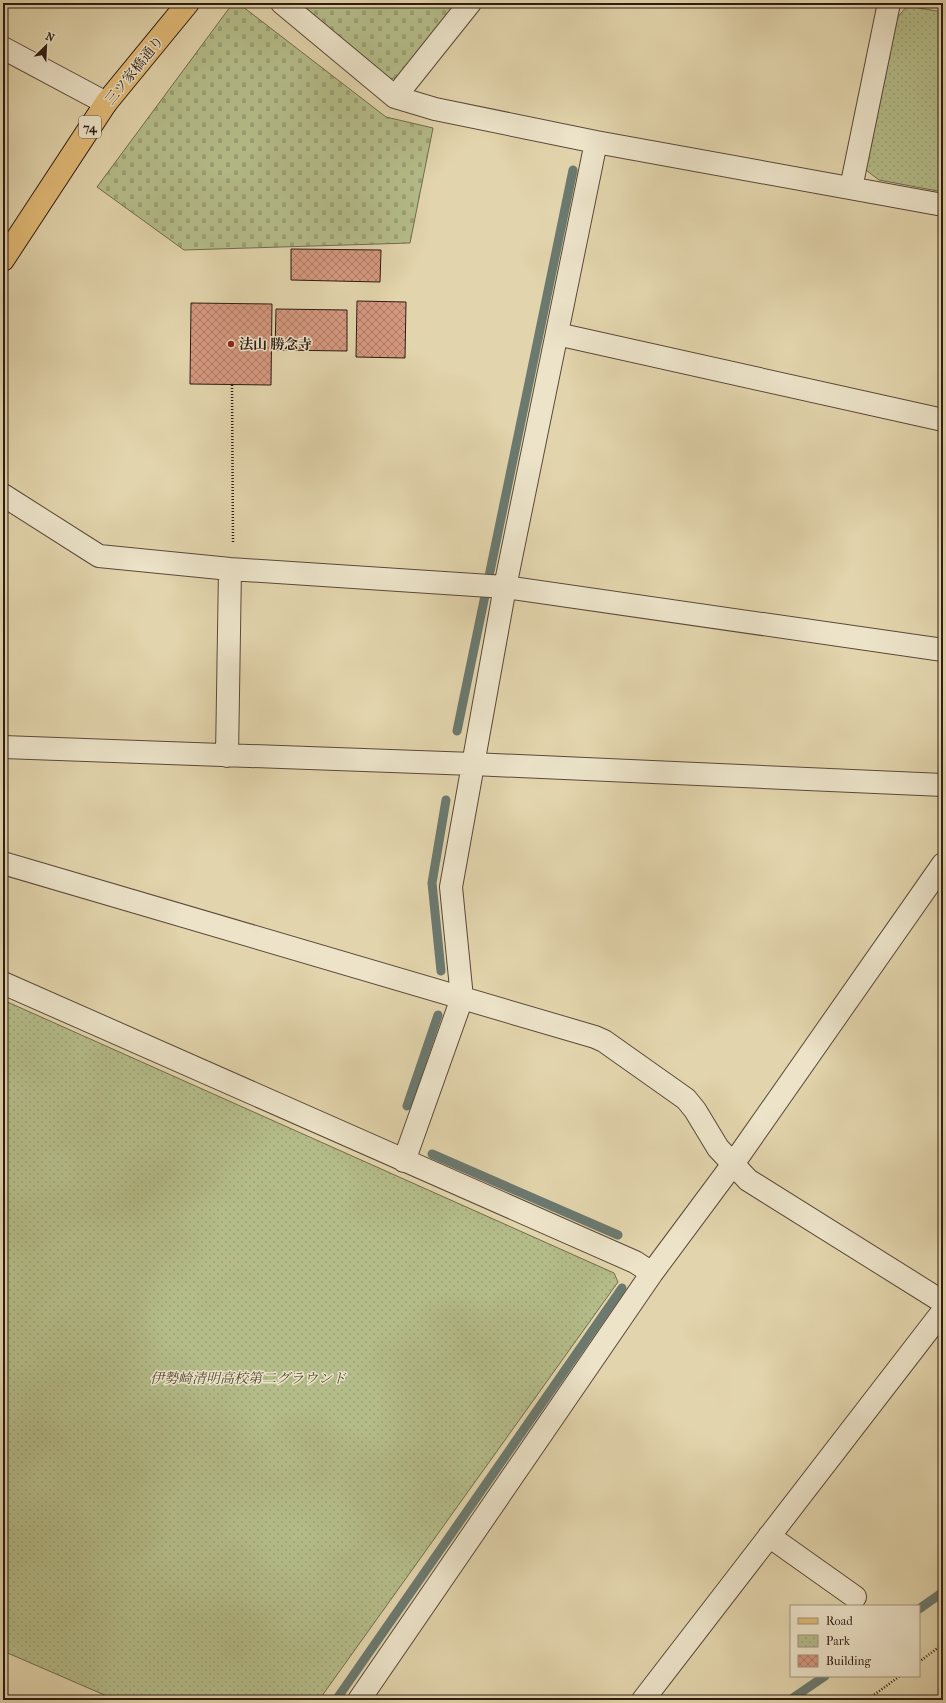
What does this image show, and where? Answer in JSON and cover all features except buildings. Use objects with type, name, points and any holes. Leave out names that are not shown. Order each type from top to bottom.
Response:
[{"type":"main road","name":"三ツ家橋通り","points":[[3,260],[106,103],[188,3]]},
{"type":"street","points":[[282,3],[395,97],[435,109],[596,142],[943,205]]},
{"type":"street","points":[[395,97],[470,3]]},
{"type":"street","points":[[851,188],[889,3]]},
{"type":"street","points":[[3,48],[106,103]]},
{"type":"street","points":[[404,1161],[462,998],[451,887],[505,587],[596,142]]},
{"type":"street","points":[[557,334],[943,420]]},
{"type":"street","points":[[3,495],[99,556],[230,569],[505,587],[943,650]]},
{"type":"street","points":[[227,756],[230,569]]},
{"type":"street","points":[[3,747],[473,764],[943,785]]},
{"type":"street","points":[[3,863],[595,1037],[604,1041],[686,1099],[695,1110],[718,1148],[748,1180],[943,1302]]},
{"type":"street","points":[[359,1700],[652,1274],[733,1164],[943,864]]},
{"type":"street","points":[[3,983],[635,1262],[652,1274]]},
{"type":"street","points":[[643,1700],[943,1311]]},
{"type":"street","points":[[769,1536],[855,1598]]},
{"type":"path","points":[[230,569],[233,552],[232,385]]},
{"type":"path","points":[[920,1661],[943,1644]]},
{"type":"path","points":[[868,1700],[899,1677]]},
{"type":"green space","points":[[233,3],[238,3],[386,117],[433,128],[410,243],[184,250],[97,187]]},
{"type":"green space","points":[[298,3],[456,3],[399,77],[389,79]]},
{"type":"green space","points":[[907,6],[943,12],[943,192],[879,180],[866,170],[897,18]]},
{"type":"green space","name":"伊勢崎清明高校第二グラウンド","points":[[3,1000],[614,1273],[618,1282],[319,1700],[116,1700],[3,1651]]},
{"type":"waterway","points":[[457,731],[573,170]]},
{"type":"waterway","points":[[441,971],[432,883],[446,800]]},
{"type":"waterway","points":[[407,1106],[438,1015]]},
{"type":"waterway","points":[[432,1154],[618,1235]]},
{"type":"waterway","points":[[336,1700],[622,1288]]},
{"type":"waterway","points":[[920,1608],[943,1592]]},
{"type":"waterway","points":[[790,1700],[824,1677]]},
{"type":"place","name":"法山 勝念寺","points":[[231,344]]}]
